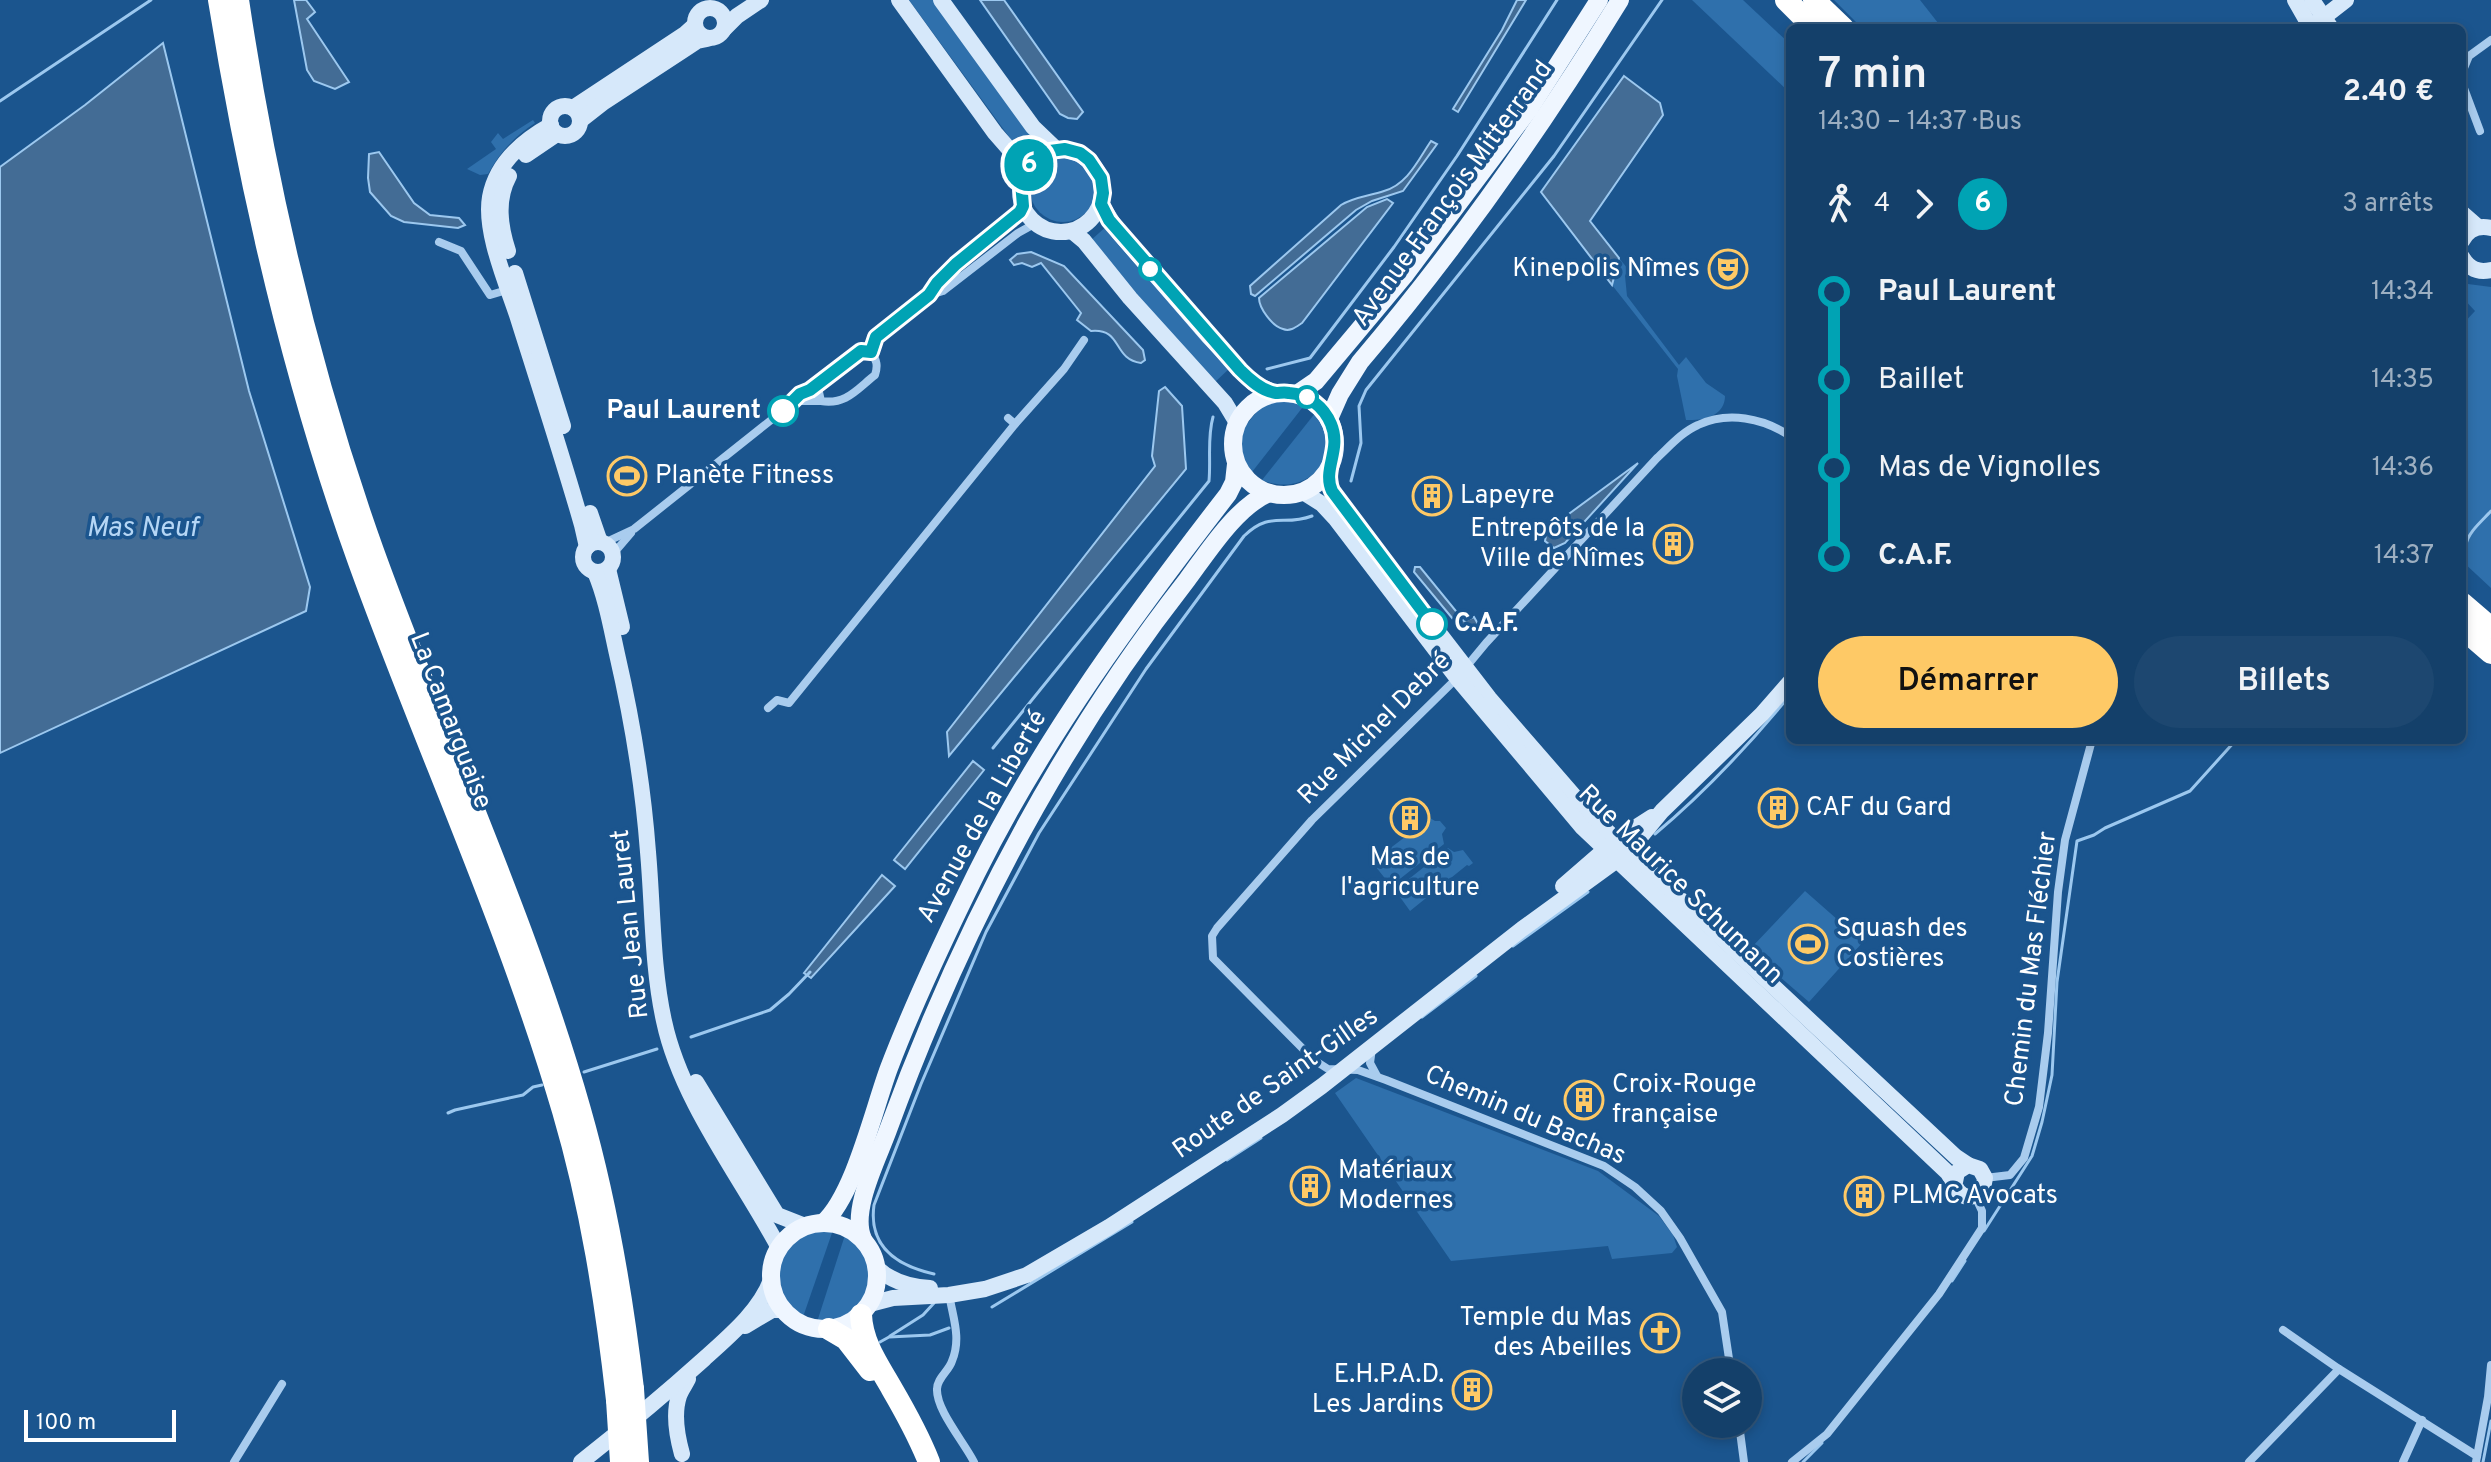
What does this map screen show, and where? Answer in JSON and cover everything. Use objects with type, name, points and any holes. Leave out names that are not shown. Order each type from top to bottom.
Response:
[{"type":"highway","name":"La Camarguaise","points":[[219,0],[247,157],[297,367],[332,486],[385,634],[518,975],[564,1114],[600,1268],[638,1462]]},
{"type":"highway","name":"La Camarguaise","points":[[238,0],[265,160],[286,259],[342,460],[381,573],[524,941],[581,1111],[605,1209],[626,1327],[621,1462]]},
{"type":"highway","points":[[1786,0],[1810,24]]},
{"type":"highway","points":[[1814,0],[1839,24]]},
{"type":"highway","points":[[2466,606],[2491,628]]},
{"type":"highway","points":[[2466,631],[2491,653]]},
{"type":"highway","points":[[865,1310],[861,1328],[929,1462]]},
{"type":"highway","points":[[829,1329],[846,1339],[877,1379],[896,1416],[913,1462]]},
{"type":"main road","points":[[707,39],[699,34],[695,25],[701,11],[715,9],[733,0]]},
{"type":"main road","points":[[577,114],[697,41],[718,37],[737,16],[761,0]]},
{"type":"main road","points":[[899,0],[969,98],[1016,157],[1024,173]]},
{"type":"main road","points":[[941,0],[1033,127],[1056,149]]},
{"type":"main road","name":"Avenue François Mitterrand","points":[[1297,394],[1316,381],[1428,245],[1530,108],[1599,0]]},
{"type":"main road","name":"Avenue François Mitterrand","points":[[1329,419],[1360,362],[1500,183],[1620,0]]},
{"type":"main road","points":[[2295,0],[2309,24]]},
{"type":"main road","points":[[2312,0],[2328,22],[2346,0]]},
{"type":"main road","points":[[715,9],[725,19],[724,29]]},
{"type":"main road","points":[[577,114],[695,25]]},
{"type":"main road","points":[[564,106],[577,114],[579,129],[572,135],[564,137],[554,130],[551,117],[555,109],[564,106]]},
{"type":"main road","name":"Rue Jean Lauret","points":[[554,130],[525,141],[496,177],[489,200],[491,230],[578,511],[601,555],[601,585],[634,736],[645,816],[660,1000],[671,1049],[706,1125],[779,1248]]},
{"type":"main road","name":"Rue Jean Lauret","points":[[554,130],[513,169],[502,191],[500,216],[601,555],[642,722],[658,851],[671,1003],[685,1058],[696,1081],[777,1215],[814,1225]]},
{"type":"main road","points":[[1056,149],[1080,153],[1093,164],[1102,183],[1101,204],[1088,223],[1072,231],[1057,232],[1036,223],[1023,206],[1020,189],[1024,173],[1037,157],[1056,149]]},
{"type":"main road","points":[[1101,204],[1119,233],[1209,337],[1253,383],[1275,393]]},
{"type":"main road","points":[[1072,231],[1225,403],[1237,423]]},
{"type":"main road","points":[[2466,263],[2478,271],[2491,270]]},
{"type":"main road","points":[[1275,393],[1297,394],[1318,405],[1329,419],[1335,450],[1328,471],[1318,483],[1303,492],[1284,496],[1269,493],[1249,482],[1236,464],[1233,447],[1237,423],[1249,406],[1261,397],[1275,393]]},
{"type":"main road","name":"Avenue de la Liberté","points":[[814,1225],[842,1201],[913,1011],[977,872],[1006,818],[1103,661],[1228,494],[1236,475],[1236,464]]},
{"type":"main road","name":"Rue Maurice Schumann","points":[[1328,471],[1329,485],[1340,504],[1504,737],[1616,851],[1955,1182]]},
{"type":"main road","name":"Rue Maurice Schumann","points":[[1303,492],[1322,504],[1335,518],[1461,673]]},
{"type":"main road","name":"Avenue de la Liberté","points":[[863,1239],[858,1225],[863,1201],[910,1070],[972,927],[1018,837],[1071,746],[1169,603],[1236,518],[1257,499],[1269,493]]},
{"type":"main road","name":"Route de Saint-Gilles","points":[[865,1310],[893,1298],[1007,1283],[1038,1269],[1282,1115],[1554,894],[1616,851],[1662,811],[1786,687]]},
{"type":"main road","name":"Rue Maurice Schumann","points":[[1616,851],[1968,1165]]},
{"type":"main road","name":"Route de Saint-Gilles","points":[[1335,1070],[1373,1046],[1592,877],[1616,851]]},
{"type":"main road","points":[[1968,1165],[1980,1169],[1985,1178],[1983,1189],[1975,1196],[1963,1195],[1956,1187],[1957,1172],[1968,1165]]},
{"type":"main road","points":[[581,1462],[733,1333],[766,1293],[773,1260],[790,1235],[814,1225],[845,1227],[863,1239],[877,1268],[877,1285],[865,1310],[850,1323],[829,1329],[801,1324],[783,1310],[771,1280]]},
{"type":"main road","name":"Route de Saint-Gilles","points":[[877,1268],[886,1277],[910,1286],[949,1292]]},
{"type":"main road","points":[[733,1333],[772,1310],[783,1310]]},
{"type":"main road","points":[[682,1454],[677,1410],[679,1396],[692,1370]]},
{"type":"street","points":[[2466,63],[2469,56],[2491,40]]},
{"type":"street","points":[[2466,95],[2480,131]]},
{"type":"street","points":[[795,401],[843,401],[875,375],[877,363],[871,352],[876,337],[929,295],[956,264],[1009,222],[1023,206]]},
{"type":"street","points":[[929,295],[943,291],[1018,233],[1036,223]]},
{"type":"street","points":[[439,242],[461,251],[490,295],[509,289]]},
{"type":"street","points":[[768,708],[777,700],[789,703],[1012,421],[1064,369],[1084,340]]},
{"type":"street","points":[[601,555],[800,394],[810,390],[861,351],[871,352]]},
{"type":"street","points":[[817,383],[821,401]]},
{"type":"street","name":"Rue Michel Debré","points":[[1335,1070],[1314,1060],[1213,958],[1212,936],[1221,922],[1312,820],[1461,673],[1657,458],[1679,438],[1697,425],[1726,417],[1758,419],[1786,434]]},
{"type":"street","points":[[601,555],[634,529]]},
{"type":"street","name":"Chemin du Mas Fléchier","points":[[1985,1178],[2010,1175],[2024,1158],[2039,1107],[2065,840],[2091,744]]},
{"type":"street","points":[[1373,1046],[1370,1063],[1377,1076]]},
{"type":"street","name":"Chemin du Bachas","points":[[1335,1070],[1358,1070],[1377,1076],[1604,1166],[1635,1187],[1661,1211],[1680,1238],[1722,1312],[1729,1358]]},
{"type":"street","points":[[1792,1462],[1827,1434],[1939,1294],[1982,1228],[1982,1211],[1975,1196]]},
{"type":"street","points":[[949,1292],[958,1338],[952,1362],[937,1384],[937,1389],[939,1402],[974,1462]]},
{"type":"street","points":[[2283,1330],[2477,1459],[2491,1365]]},
{"type":"street","points":[[2249,1462],[2339,1369]]},
{"type":"street","points":[[234,1462],[282,1384]]},
{"type":"street","points":[[2403,1462],[2422,1420]]},
{"type":"street","points":[[1741,1438],[1744,1462]]},
{"type":"shaded area","points":[[909,0],[935,0],[1034,136],[1018,149]]},
{"type":"shaded area","points":[[1692,0],[1743,0],[1786,40],[1786,89]]},
{"type":"shaded area","points":[[1834,0],[1920,0],[1939,24],[1858,24]]},
{"type":"shaded area","points":[[533,120],[535,123],[508,146],[488,174],[480,175],[467,169],[496,149],[491,142],[498,133],[503,139]]},
{"type":"shaded area","points":[[1063,156],[1076,159],[1086,166],[1093,176],[1096,189],[1093,202],[1086,212],[1076,219],[1063,222],[1050,219],[1040,212],[1033,202],[1030,189],[1033,176],[1040,166],[1050,159]]},
{"type":"shaded area","points":[[1108,225],[1231,367],[1214,383],[1090,241]]},
{"type":"shaded area","points":[[1619,258],[1628,269],[1625,276],[1627,296],[1679,365],[1686,357],[1706,383],[1725,396],[1717,413],[1686,420],[1678,369],[1612,285]]},
{"type":"shaded area","points":[[2466,282],[2491,287],[2491,588],[2466,565],[2466,321],[2475,311],[2466,301]]},
{"type":"shaded area","points":[[1280,397],[1306,403],[1252,472],[1241,449],[1240,436],[1244,423],[1247,424],[1258,410],[1256,406]]},
{"type":"shaded area","points":[[1316,412],[1325,427],[1328,442],[1326,456],[1319,468],[1308,478],[1295,483],[1279,484],[1262,480]]},
{"type":"shaded area","points":[[1430,818],[1440,821],[1446,828],[1442,834],[1444,844],[1391,886],[1372,862]]},
{"type":"shaded area","points":[[1448,848],[1454,852],[1463,850],[1473,863],[1410,911],[1395,890]]},
{"type":"shaded area","name":"Squash des Costières","points":[[1805,891],[1863,942],[1809,1002],[1764,963],[1766,959],[1752,947]]},
{"type":"shaded area","points":[[1356,1078],[1598,1171],[1659,1216],[1673,1235],[1677,1247],[1672,1253],[1612,1259],[1608,1246],[1451,1261],[1335,1093]]},
{"type":"shaded area","points":[[818,1229],[833,1230],[803,1317],[782,1293],[778,1280],[779,1267],[791,1245]]},
{"type":"shaded area","points":[[845,1235],[859,1245],[866,1255],[871,1274],[867,1294],[847,1317],[817,1322]]},
{"type":"water","points":[[294,0],[306,0],[315,12],[307,19],[349,82],[335,89],[314,81],[307,70]]},
{"type":"water","points":[[980,0],[1004,0],[1083,112],[1077,119],[1060,114]]},
{"type":"water","points":[[1517,0],[1526,0],[1458,112],[1453,109]]},
{"type":"water","name":"Mas Neuf","points":[[163,43],[249,391],[310,587],[306,611],[0,753],[0,167]]},
{"type":"water","points":[[1624,76],[1660,103],[1663,115],[1590,221],[1619,258],[1612,285],[1541,192]]},
{"type":"water","points":[[1431,141],[1437,144],[1403,191],[1356,210],[1255,296],[1251,294],[1250,286],[1341,205],[1400,183]]},
{"type":"water","points":[[379,152],[414,203],[430,215],[459,218],[465,225],[458,228],[404,222],[391,216],[370,192],[369,154]]},
{"type":"water","points":[[1387,199],[1393,203],[1302,323],[1288,330],[1271,321],[1259,298],[1367,207]]},
{"type":"water","points":[[1031,252],[1064,266],[1143,350],[1145,360],[1141,363],[1125,356],[1108,334],[1091,331],[1077,320],[1081,313],[1041,263],[1032,267],[1022,263],[1014,265],[1010,260],[1017,254]]},
{"type":"water","points":[[1165,387],[1182,406],[1186,469],[949,756],[947,732],[1155,466],[1152,456],[1159,391]]},
{"type":"water","points":[[1638,463],[1565,543],[1554,548],[1545,541],[1547,530]]},
{"type":"water","points":[[1415,567],[1420,567],[1464,621],[1474,617],[1478,624],[1469,631],[1462,630],[1414,572]]},
{"type":"water","points":[[973,761],[984,770],[905,869],[894,860]]},
{"type":"water","points":[[882,875],[895,886],[811,978],[804,973]]},
{"type":"waterway","points":[[0,101],[151,0]]},
{"type":"waterway","points":[[1267,369],[1310,358],[1394,247],[1457,156],[1557,0]]},
{"type":"waterway","points":[[1351,481],[1361,443],[1359,406],[1366,390],[1554,156],[1662,0]]},
{"type":"waterway","points":[[993,748],[1209,481],[1213,417]]},
{"type":"waterway","points":[[2466,544],[2476,526],[2491,511]]},
{"type":"waterway","points":[[934,1274],[909,1266],[888,1253],[876,1233],[874,1205],[921,1084],[986,932],[1039,833],[1146,669],[1244,536],[1262,523],[1312,516]]},
{"type":"waterway","points":[[1655,834],[1726,768],[1786,700]]},
{"type":"waterway","points":[[1984,1231],[2032,1156],[2042,1122],[2052,1075],[2057,982],[2077,841],[2190,791],[2232,744]]},
{"type":"waterway","points":[[1513,946],[1588,892]]},
{"type":"waterway","points":[[691,1037],[770,1010],[810,972]]},
{"type":"waterway","points":[[1422,1017],[1476,976]]},
{"type":"waterway","points":[[584,1072],[657,1049]]},
{"type":"waterway","points":[[448,1113],[523,1095],[533,1087],[542,1085]]},
{"type":"waterway","points":[[1227,1160],[1261,1138]]},
{"type":"waterway","points":[[992,1307],[1132,1222]]},
{"type":"waterway","points":[[1952,1281],[1965,1261]]},
{"type":"waterway","points":[[890,1336],[923,1315],[934,1303]]},
{"type":"waterway","points":[[880,1342],[889,1337],[930,1335],[949,1328]]},
{"type":"waterway","points":[[2483,1462],[2491,1421]]},
{"type":"waterway","points":[[1803,1462],[1822,1443]]},
{"type":"bus line","name":"6","points":[[783,411],[800,394],[810,390],[861,351],[871,352],[876,337],[929,295],[956,264],[1020,212],[1023,206],[1021,182],[1031,162],[1056,149],[1080,153],[1098,172],[1103,193],[1101,204],[1109,220],[1240,370],[1253,383],[1275,393],[1288,392],[1307,397],[1324,411],[1335,439],[1333,461],[1328,471],[1332,491],[1432,624]]},
{"type":"place","name":"Kinepolis Nîmes","points":[[1728,269]]},
{"type":"place","name":"Paul Laurent","points":[[783,411]]},
{"type":"place","name":"Planète Fitness","points":[[627,476]]},
{"type":"place","name":"Lapeyre","points":[[1432,496]]},
{"type":"place","name":"Entrepôts de la Ville de Nîmes","points":[[1673,544]]},
{"type":"place","name":"C.A.F.","points":[[1432,624]]},
{"type":"place","name":"CAF du Gard","points":[[1778,808]]},
{"type":"place","name":"Mas de l'agriculture","points":[[1410,818]]},
{"type":"place","name":"Squash des Costières","points":[[1808,944]]},
{"type":"place","name":"Croix-Rouge française","points":[[1584,1100]]},
{"type":"place","name":"Matériaux Modernes","points":[[1310,1186]]},
{"type":"place","name":"PLMC Avocats","points":[[1864,1196]]},
{"type":"place","name":"Temple du Mas des Abeilles","points":[[1660,1333]]},
{"type":"place","name":"E.H.P.A.D. Les Jardins","points":[[1472,1390]]}]
